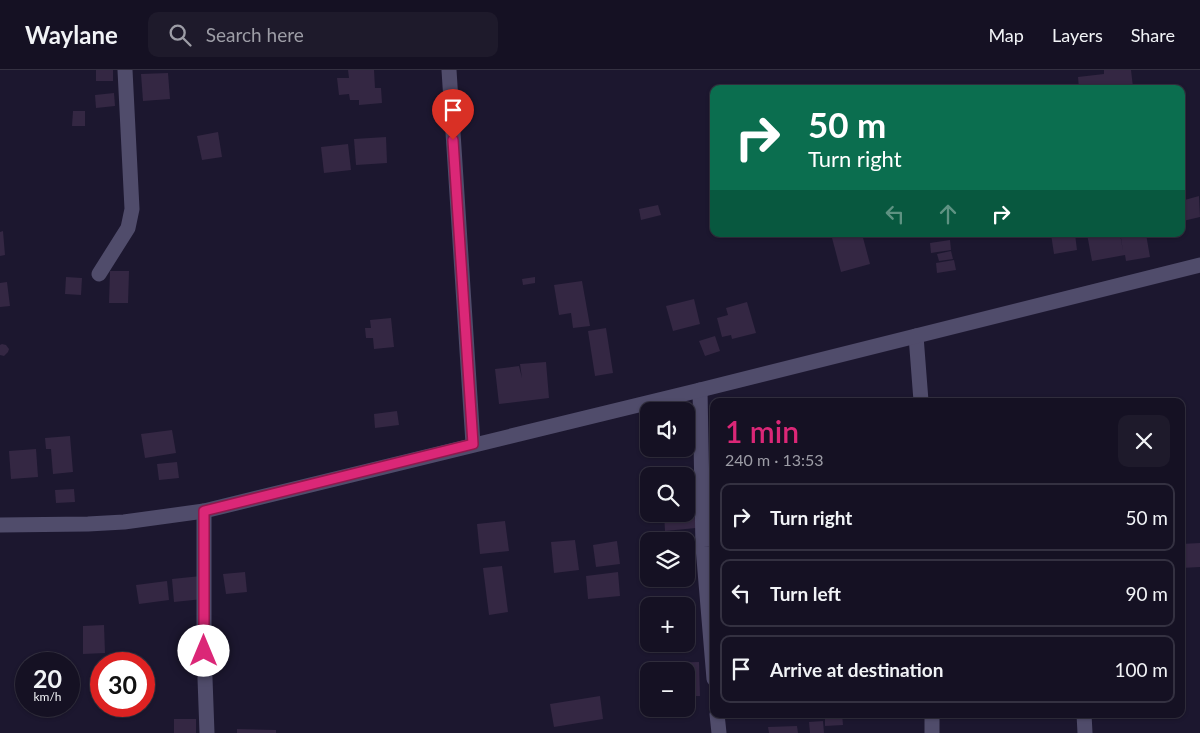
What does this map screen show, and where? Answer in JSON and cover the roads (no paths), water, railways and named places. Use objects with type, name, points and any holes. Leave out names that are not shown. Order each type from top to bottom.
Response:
[{"type":"street","points":[[99,274],[128,228],[132,209],[125,70]]},
{"type":"street","points":[[449,70],[473,444]]},
{"type":"street","points":[[0,526],[124,522],[204,511],[1200,265]]},
{"type":"street","points":[[916,336],[921,398]]},
{"type":"street","points":[[700,390],[703,548],[710,631]]},
{"type":"street","points":[[204,511],[204,651],[207,733]]},
{"type":"street","points":[[717,718],[719,733]]},
{"type":"street","points":[[932,718],[932,733]]},
{"type":"street","points":[[1084,718],[1085,733]]}]
